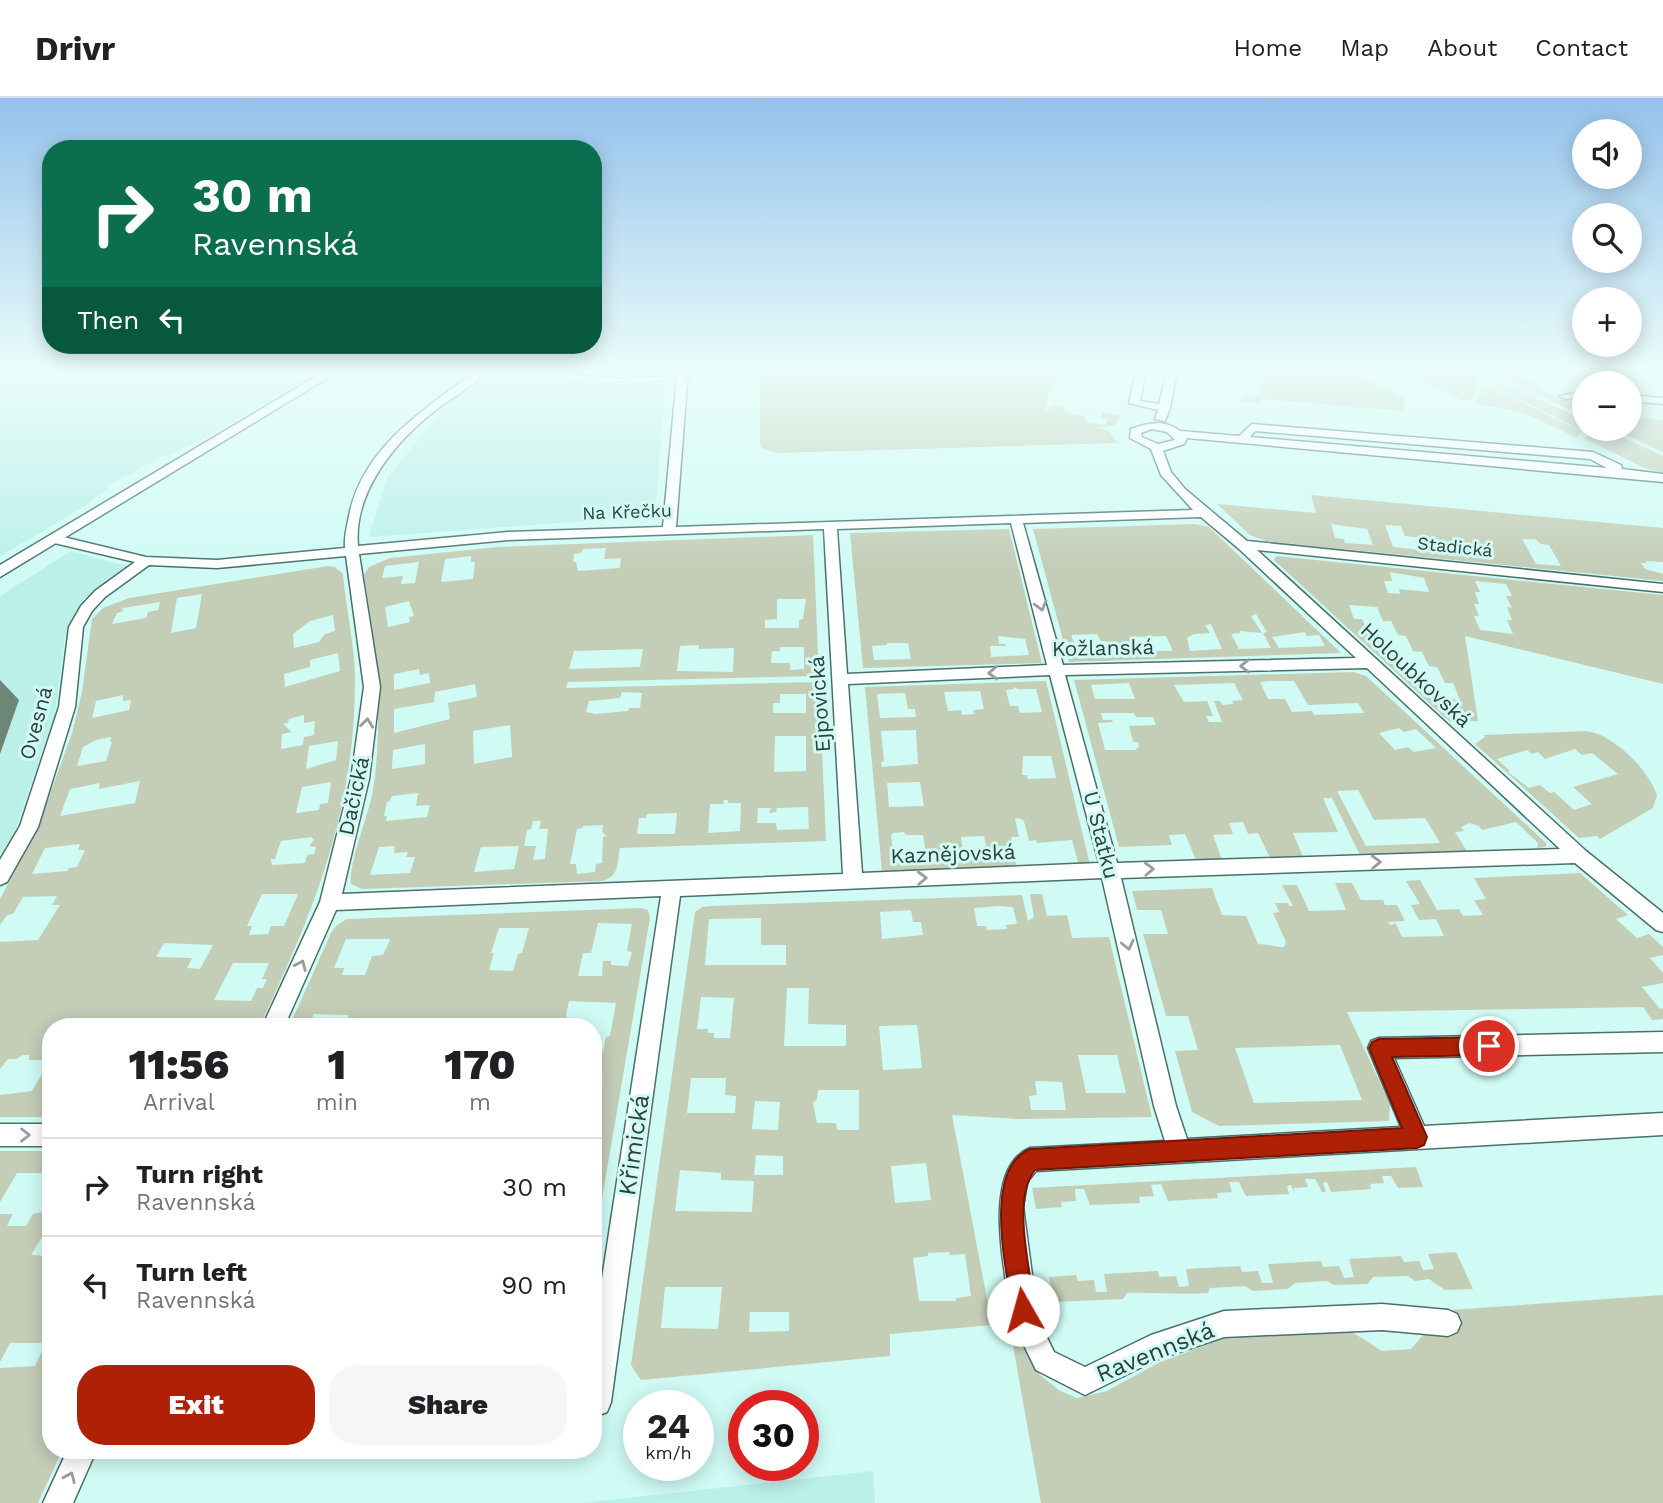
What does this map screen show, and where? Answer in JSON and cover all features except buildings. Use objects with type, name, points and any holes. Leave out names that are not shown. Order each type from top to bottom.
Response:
[{"type":"street","points":[[0,572],[225,437]]},
{"type":"street","name":"Dačická","points":[[277,1018],[330,902],[360,779],[372,687],[351,542],[358,503],[373,470],[400,437]]},
{"type":"street","points":[[669,529],[677,437]]},
{"type":"street","name":"Holoubkovská","points":[[1136,437],[1141,442],[1155,447],[1161,456],[1164,471],[1204,513],[1243,545],[1579,856],[1663,924]]},
{"type":"street","points":[[1155,447],[1176,445],[1180,437]]},
{"type":"street","points":[[1204,437],[1663,478]]},
{"type":"street","points":[[1364,437],[1593,456],[1625,473]]},
{"type":"street","name":"Na Křečku","points":[[55,539],[146,561],[217,565],[508,536],[1204,513]]},
{"type":"street","name":"U Statku","points":[[1016,519],[1110,870],[1166,1106],[1180,1153]]},
{"type":"street","name":"Ejpovická","points":[[830,524],[853,881]]},
{"type":"street","name":"Stadická","points":[[1243,545],[1663,588]]},
{"type":"street","name":"Ovesná","points":[[0,877],[29,827],[67,707],[76,627],[100,594],[146,561]]},
{"type":"street","name":"Kožlanská","points":[[840,679],[1058,670],[1368,663]]},
{"type":"street","name":"Kaznějovská","points":[[330,902],[1110,870],[1579,856]]},
{"type":"street","name":"Křimická","points":[[602,1368],[672,888]]},
{"type":"street","points":[[1417,1137],[1379,1048],[1662,1043]]},
{"type":"street","name":"Ravennská","points":[[1448,1323],[1382,1317],[1224,1324],[1151,1348],[1085,1381],[1045,1361],[1025,1321],[1011,1207],[1016,1177],[1030,1160],[1663,1124]]},
{"type":"street","points":[[0,1135],[42,1135]]},
{"type":"street","points":[[58,1503],[78,1459]]},
{"type":"shaded area","points":[[0,437],[208,437],[168,456],[163,455],[125,475],[105,487],[108,488],[82,508],[0,556]]},
{"type":"shaded area","points":[[421,437],[661,437],[656,500],[639,517],[369,537],[387,478]]},
{"type":"shaded area","points":[[71,551],[130,567],[84,599],[65,636],[55,714],[15,831],[0,855],[0,596]]},
{"type":"shaded area","points":[[873,1471],[875,1503],[583,1503],[782,1481],[819,1481],[819,1477]]},
{"type":"green space","points":[[760,437],[1113,437],[1117,443],[776,453],[762,448]]},
{"type":"green space","points":[[1642,437],[1663,437],[1663,452],[1639,441],[1642,441]]},
{"type":"green space","points":[[1590,441],[1631,441],[1663,456],[1663,473],[1642,467]]},
{"type":"green space","points":[[1311,495],[1663,528],[1663,562],[1641,563],[1645,569],[1663,574],[1663,581],[1266,541],[1250,535],[1217,504],[1316,513]],"holes":[[[1331,524],[1367,529],[1373,545],[1345,543],[1344,539],[1335,538]],[[1385,525],[1401,526],[1405,536],[1434,539],[1439,552],[1393,547]],[[1522,539],[1535,539],[1541,544],[1549,545],[1561,566],[1536,564]]]},
{"type":"green space","points":[[1195,524],[1209,527],[1341,653],[1069,662],[1033,529]],"holes":[[[1256,614],[1267,632],[1263,633],[1271,648],[1239,649],[1231,634],[1240,631],[1262,633],[1251,616]],[[1211,624],[1222,649],[1190,651],[1187,638],[1194,634],[1210,633],[1205,625]],[[1305,632],[1307,636],[1319,635],[1325,646],[1279,648],[1272,637]],[[1097,634],[1101,641],[1106,641],[1109,648],[1104,648],[1105,653],[1078,654],[1071,635]],[[1166,636],[1173,651],[1139,651],[1133,637]]]},
{"type":"green space","points":[[1009,529],[1042,663],[863,668],[850,533]],"holes":[[[998,636],[1025,639],[1029,655],[991,657],[990,646],[1006,646],[999,644]],[[908,643],[911,659],[874,660],[872,646]]]},
{"type":"green space","points":[[813,535],[819,676],[568,682],[566,688],[819,682],[826,841],[620,848],[615,872],[603,881],[362,889],[351,884],[353,863],[374,784],[377,758],[375,653],[364,575],[369,567],[390,558],[498,547]],"holes":[[[606,548],[604,559],[621,558],[620,568],[578,571],[576,562],[573,562],[574,554],[581,553],[583,549]],[[471,556],[471,562],[475,562],[473,579],[441,582],[445,559]],[[419,562],[415,583],[401,584],[403,576],[382,578],[385,566]],[[777,599],[806,599],[799,628],[765,628],[765,620],[777,619]],[[409,601],[414,616],[409,617],[410,622],[388,627],[385,607]],[[699,645],[699,649],[734,648],[733,672],[677,671],[680,646]],[[780,647],[804,647],[804,669],[790,670],[790,663],[771,663],[772,651],[780,651]],[[643,649],[640,667],[569,669],[574,651]],[[419,669],[420,675],[429,673],[430,683],[394,690],[394,674]],[[475,684],[477,697],[448,703],[450,719],[394,733],[394,709],[434,702],[435,692]],[[622,692],[642,693],[640,708],[596,714],[586,712],[589,701],[620,698]],[[780,694],[806,694],[806,713],[773,713],[773,703],[780,703]],[[510,725],[512,757],[474,764],[473,731]],[[775,736],[806,736],[806,771],[774,772]],[[425,744],[425,764],[392,769],[393,750]],[[418,793],[416,806],[430,805],[427,817],[386,821],[387,816],[384,816],[387,802],[392,796]],[[724,800],[728,800],[728,803],[741,803],[740,831],[708,833],[710,804],[723,804]],[[808,807],[809,829],[777,830],[776,823],[757,823],[758,808],[771,808],[769,813],[776,812],[777,808]],[[677,813],[675,834],[637,834],[639,818],[646,818],[647,814]],[[533,821],[541,821],[539,829],[548,829],[545,859],[533,860],[536,846],[524,846],[527,830],[531,829]],[[603,825],[602,832],[607,836],[603,837],[602,863],[596,864],[595,872],[577,874],[576,864],[570,864],[577,829]],[[395,846],[394,853],[408,852],[406,857],[415,857],[410,873],[370,875],[379,847]],[[519,846],[514,869],[474,872],[481,847]]]},
{"type":"green space","points":[[1276,556],[1663,595],[1663,684],[1465,636],[1478,721],[1450,722],[1274,560]],"holes":[[[1390,572],[1424,578],[1429,592],[1399,589],[1400,594],[1388,593],[1384,581],[1392,581]],[[1475,581],[1506,584],[1512,596],[1506,596],[1512,608],[1507,607],[1512,620],[1507,620],[1513,634],[1480,630],[1474,616],[1479,616],[1474,604],[1479,604],[1475,592],[1480,592]],[[1349,605],[1377,607],[1383,621],[1391,621],[1398,635],[1406,636],[1413,651],[1422,652],[1429,666],[1437,667],[1445,683],[1453,683],[1460,700],[1432,697],[1424,681],[1414,681],[1407,665],[1398,664],[1392,649],[1383,649],[1377,634],[1369,634],[1362,619],[1354,619]]]},
{"type":"green space","points":[[328,566],[335,567],[343,574],[355,680],[348,773],[339,817],[314,901],[263,1018],[42,1018],[42,1060],[29,1060],[29,1055],[22,1055],[17,1059],[8,1059],[0,1069],[0,942],[38,940],[60,905],[52,905],[57,896],[23,897],[13,914],[7,915],[0,925],[0,899],[37,830],[72,733],[82,692],[92,619],[103,608],[129,598]],"holes":[[[202,594],[196,628],[171,633],[177,598]],[[160,602],[158,610],[148,612],[146,618],[112,624],[117,613],[122,612],[123,608]],[[333,615],[335,631],[325,634],[319,642],[294,648],[293,634],[310,621]],[[338,653],[340,671],[285,687],[284,674],[310,667],[310,660]],[[123,695],[123,701],[131,700],[129,710],[92,718],[96,701]],[[304,715],[304,723],[315,721],[314,735],[304,737],[303,745],[281,749],[282,734],[292,732],[283,724],[288,723],[289,719]],[[111,737],[106,761],[77,766],[83,747],[96,740]],[[338,741],[336,760],[306,769],[309,746]],[[140,781],[135,803],[60,816],[70,789],[100,783],[99,789]],[[331,782],[328,803],[320,804],[319,810],[296,813],[302,787]],[[311,837],[314,840],[309,846],[316,847],[314,854],[307,855],[305,863],[272,865],[271,859],[275,859],[281,841]],[[80,844],[78,850],[85,850],[77,867],[67,871],[32,874],[45,848]],[[262,894],[298,894],[284,926],[271,926],[268,934],[249,935],[252,926],[247,926]],[[164,943],[213,945],[200,969],[187,968],[192,958],[156,957]],[[233,963],[269,963],[262,979],[267,979],[263,988],[257,988],[251,1001],[214,1000]]]},
{"type":"green space","points":[[1353,672],[1366,676],[1546,843],[1546,847],[1537,848],[1538,843],[1516,822],[1482,830],[1469,823],[1461,827],[1464,831],[1455,832],[1467,851],[1360,855],[1332,798],[1323,798],[1338,832],[1293,833],[1303,857],[1270,858],[1258,833],[1248,834],[1243,822],[1229,823],[1233,834],[1213,835],[1222,860],[1196,860],[1185,834],[1169,835],[1172,845],[1119,847],[1074,680]],"holes":[[[1294,681],[1308,705],[1358,703],[1364,713],[1314,715],[1312,711],[1292,712],[1285,699],[1268,699],[1260,682]],[[1129,683],[1135,699],[1095,699],[1091,685]],[[1234,683],[1243,700],[1222,705],[1220,701],[1214,701],[1222,722],[1209,722],[1206,716],[1213,716],[1207,701],[1184,702],[1174,685]],[[1101,713],[1134,713],[1136,717],[1153,717],[1156,725],[1129,726],[1133,742],[1138,742],[1139,747],[1135,750],[1105,750],[1098,723],[1113,722],[1103,720]],[[1399,728],[1404,732],[1416,729],[1436,748],[1414,752],[1408,747],[1395,750],[1379,733]],[[1358,790],[1374,820],[1425,818],[1440,843],[1366,846],[1337,791]]]},
{"type":"green space","points":[[1046,681],[1090,865],[1075,865],[1078,862],[1072,840],[1037,843],[1036,840],[1029,841],[1024,821],[1019,818],[1015,819],[1019,837],[1011,837],[1017,867],[882,872],[865,687]],"holes":[[[1014,687],[1036,689],[1042,712],[1020,713],[1018,706],[1010,706],[1006,690]],[[980,691],[984,709],[973,710],[974,714],[962,715],[961,710],[948,711],[944,692]],[[905,693],[908,709],[915,709],[916,717],[880,718],[877,694]],[[916,730],[918,764],[882,767],[881,762],[884,761],[881,731]],[[1023,756],[1051,756],[1056,778],[1028,779],[1027,775],[1022,775]],[[920,782],[924,806],[889,807],[887,783]],[[904,832],[906,835],[923,835],[926,855],[932,855],[933,863],[912,863],[910,857],[894,858],[891,836],[893,833]],[[984,836],[988,857],[964,858],[961,837]]]},
{"type":"green space","points":[[1586,731],[1596,734],[1628,754],[1646,774],[1657,795],[1653,808],[1600,839],[1597,836],[1579,838],[1475,744],[1485,737],[1484,735]],"holes":[[[1575,749],[1582,755],[1592,753],[1618,774],[1573,787],[1592,804],[1574,810],[1554,792],[1550,793],[1540,785],[1529,788],[1508,772],[1510,771],[1497,759],[1527,750],[1532,754],[1538,752],[1545,759]]]},
{"type":"green space","points":[[1580,873],[1628,915],[1616,919],[1637,938],[1649,934],[1663,947],[1663,955],[1650,958],[1663,973],[1663,983],[1642,987],[1660,1009],[1663,1008],[1663,1019],[1652,1020],[1643,1007],[1347,1012],[1390,1104],[1389,1121],[1219,1126],[1192,1112],[1175,1051],[1198,1050],[1188,1016],[1166,1016],[1143,934],[1168,934],[1161,910],[1137,910],[1132,891],[1212,888],[1222,915],[1246,916],[1258,944],[1284,947],[1286,942],[1273,913],[1279,912],[1275,903],[1288,903],[1293,906],[1282,885],[1297,885],[1309,911],[1346,910],[1335,883],[1352,883],[1361,900],[1383,900],[1385,905],[1397,905],[1405,921],[1388,922],[1390,925],[1396,924],[1402,937],[1444,936],[1436,919],[1419,920],[1411,905],[1420,904],[1406,881],[1420,880],[1437,910],[1459,909],[1463,916],[1483,915],[1474,900],[1486,899],[1474,878]],"holes":[[[1340,1045],[1362,1100],[1254,1103],[1235,1048]]]},
{"type":"green space","points":[[1030,894],[1042,894],[1047,916],[1067,915],[1072,938],[1109,937],[1152,1117],[1020,1119],[952,1115],[992,1325],[890,1334],[890,1356],[641,1380],[631,1365],[695,912],[710,906],[1022,895],[1028,921],[1034,917]],"holes":[[[1013,907],[1017,924],[1006,925],[1007,929],[987,930],[986,926],[977,926],[974,908]],[[911,910],[913,922],[921,922],[923,935],[882,939],[880,912]],[[761,918],[761,945],[786,945],[786,965],[705,965],[709,919]],[[787,988],[809,988],[808,1024],[846,1025],[846,1046],[784,1046]],[[701,997],[734,998],[730,1038],[714,1038],[714,1033],[708,1033],[708,1029],[697,1029]],[[917,1025],[922,1068],[883,1070],[879,1026]],[[1078,1055],[1117,1055],[1126,1093],[1086,1093]],[[691,1078],[726,1078],[725,1095],[736,1096],[735,1113],[687,1113]],[[1035,1081],[1062,1082],[1066,1110],[1031,1110],[1029,1096],[1037,1095]],[[818,1090],[859,1090],[859,1130],[837,1130],[836,1123],[817,1123],[813,1103],[817,1099]],[[755,1101],[780,1102],[778,1130],[752,1129]],[[756,1155],[783,1156],[783,1175],[754,1175]],[[926,1163],[931,1200],[895,1203],[891,1166]],[[680,1170],[721,1173],[721,1180],[754,1181],[752,1212],[675,1211]],[[928,1253],[965,1254],[971,1296],[956,1298],[956,1301],[919,1301],[913,1258],[928,1256]],[[665,1287],[722,1287],[718,1329],[661,1328]],[[750,1312],[789,1312],[789,1331],[749,1332]]]},
{"type":"green space","points":[[641,908],[648,910],[650,918],[602,1198],[602,1052],[606,1037],[610,1036],[616,1003],[569,1001],[567,1018],[348,1018],[349,1015],[314,1014],[312,1018],[293,1018],[337,925],[347,919]],"holes":[[[598,923],[632,924],[627,951],[632,952],[628,966],[611,965],[611,961],[603,961],[602,976],[578,976],[583,953],[591,953]],[[499,928],[529,928],[522,953],[518,954],[513,971],[489,970]],[[346,939],[389,939],[390,940],[383,955],[372,956],[365,975],[342,975],[344,968],[334,968]]]},
{"type":"green space","points":[[42,1074],[42,1117],[0,1117],[0,1095],[32,1091]]},
{"type":"green space","points":[[0,1151],[42,1151],[42,1173],[17,1173],[0,1202]]},
{"type":"green space","points":[[1416,1167],[1423,1187],[1398,1188],[1391,1176],[1382,1176],[1384,1183],[1370,1184],[1371,1189],[1331,1192],[1327,1182],[1323,1183],[1326,1192],[1322,1192],[1315,1179],[1305,1179],[1308,1187],[1294,1188],[1295,1194],[1291,1185],[1287,1186],[1289,1194],[1246,1196],[1239,1182],[1229,1182],[1232,1192],[1217,1193],[1218,1198],[1168,1201],[1161,1184],[1151,1185],[1154,1196],[1139,1197],[1140,1203],[1090,1205],[1084,1189],[1075,1189],[1076,1201],[1061,1202],[1062,1207],[1036,1209],[1032,1188]]},
{"type":"green space","points":[[42,1212],[42,1237],[31,1255],[42,1256],[42,1343],[10,1343],[0,1362],[0,1214],[13,1214],[7,1226],[26,1226],[33,1214]]},
{"type":"green space","points":[[1456,1252],[1473,1289],[1445,1290],[1429,1279],[1415,1281],[1408,1276],[1373,1277],[1368,1284],[1334,1285],[1327,1281],[1295,1283],[1288,1289],[1253,1291],[1245,1286],[1210,1288],[1208,1293],[1127,1293],[1123,1299],[1054,1302],[1049,1277],[1076,1275],[1078,1281],[1094,1280],[1096,1292],[1107,1292],[1104,1274],[1158,1271],[1159,1277],[1176,1276],[1179,1287],[1189,1286],[1186,1269],[1240,1266],[1242,1272],[1258,1271],[1262,1283],[1273,1283],[1268,1264],[1321,1261],[1323,1267],[1339,1266],[1344,1278],[1354,1277],[1349,1259],[1401,1256],[1404,1262],[1419,1261],[1423,1270],[1434,1269],[1428,1254]]},
{"type":"green space","points":[[1663,1295],[1663,1503],[1041,1503],[1009,1323],[1016,1323],[1022,1346],[1040,1375],[1060,1391],[1077,1398],[1107,1391],[1158,1363],[1230,1336],[1349,1330],[1382,1351],[1411,1349],[1424,1334],[1452,1333],[1450,1310]]},
{"type":"green space","points":[[42,1351],[42,1459],[58,1459],[38,1503],[0,1503],[0,1368],[35,1366]]},
{"type":"route","points":[[1023,1310],[1011,1207],[1016,1177],[1030,1160],[1417,1137],[1379,1048],[1489,1046]]}]
